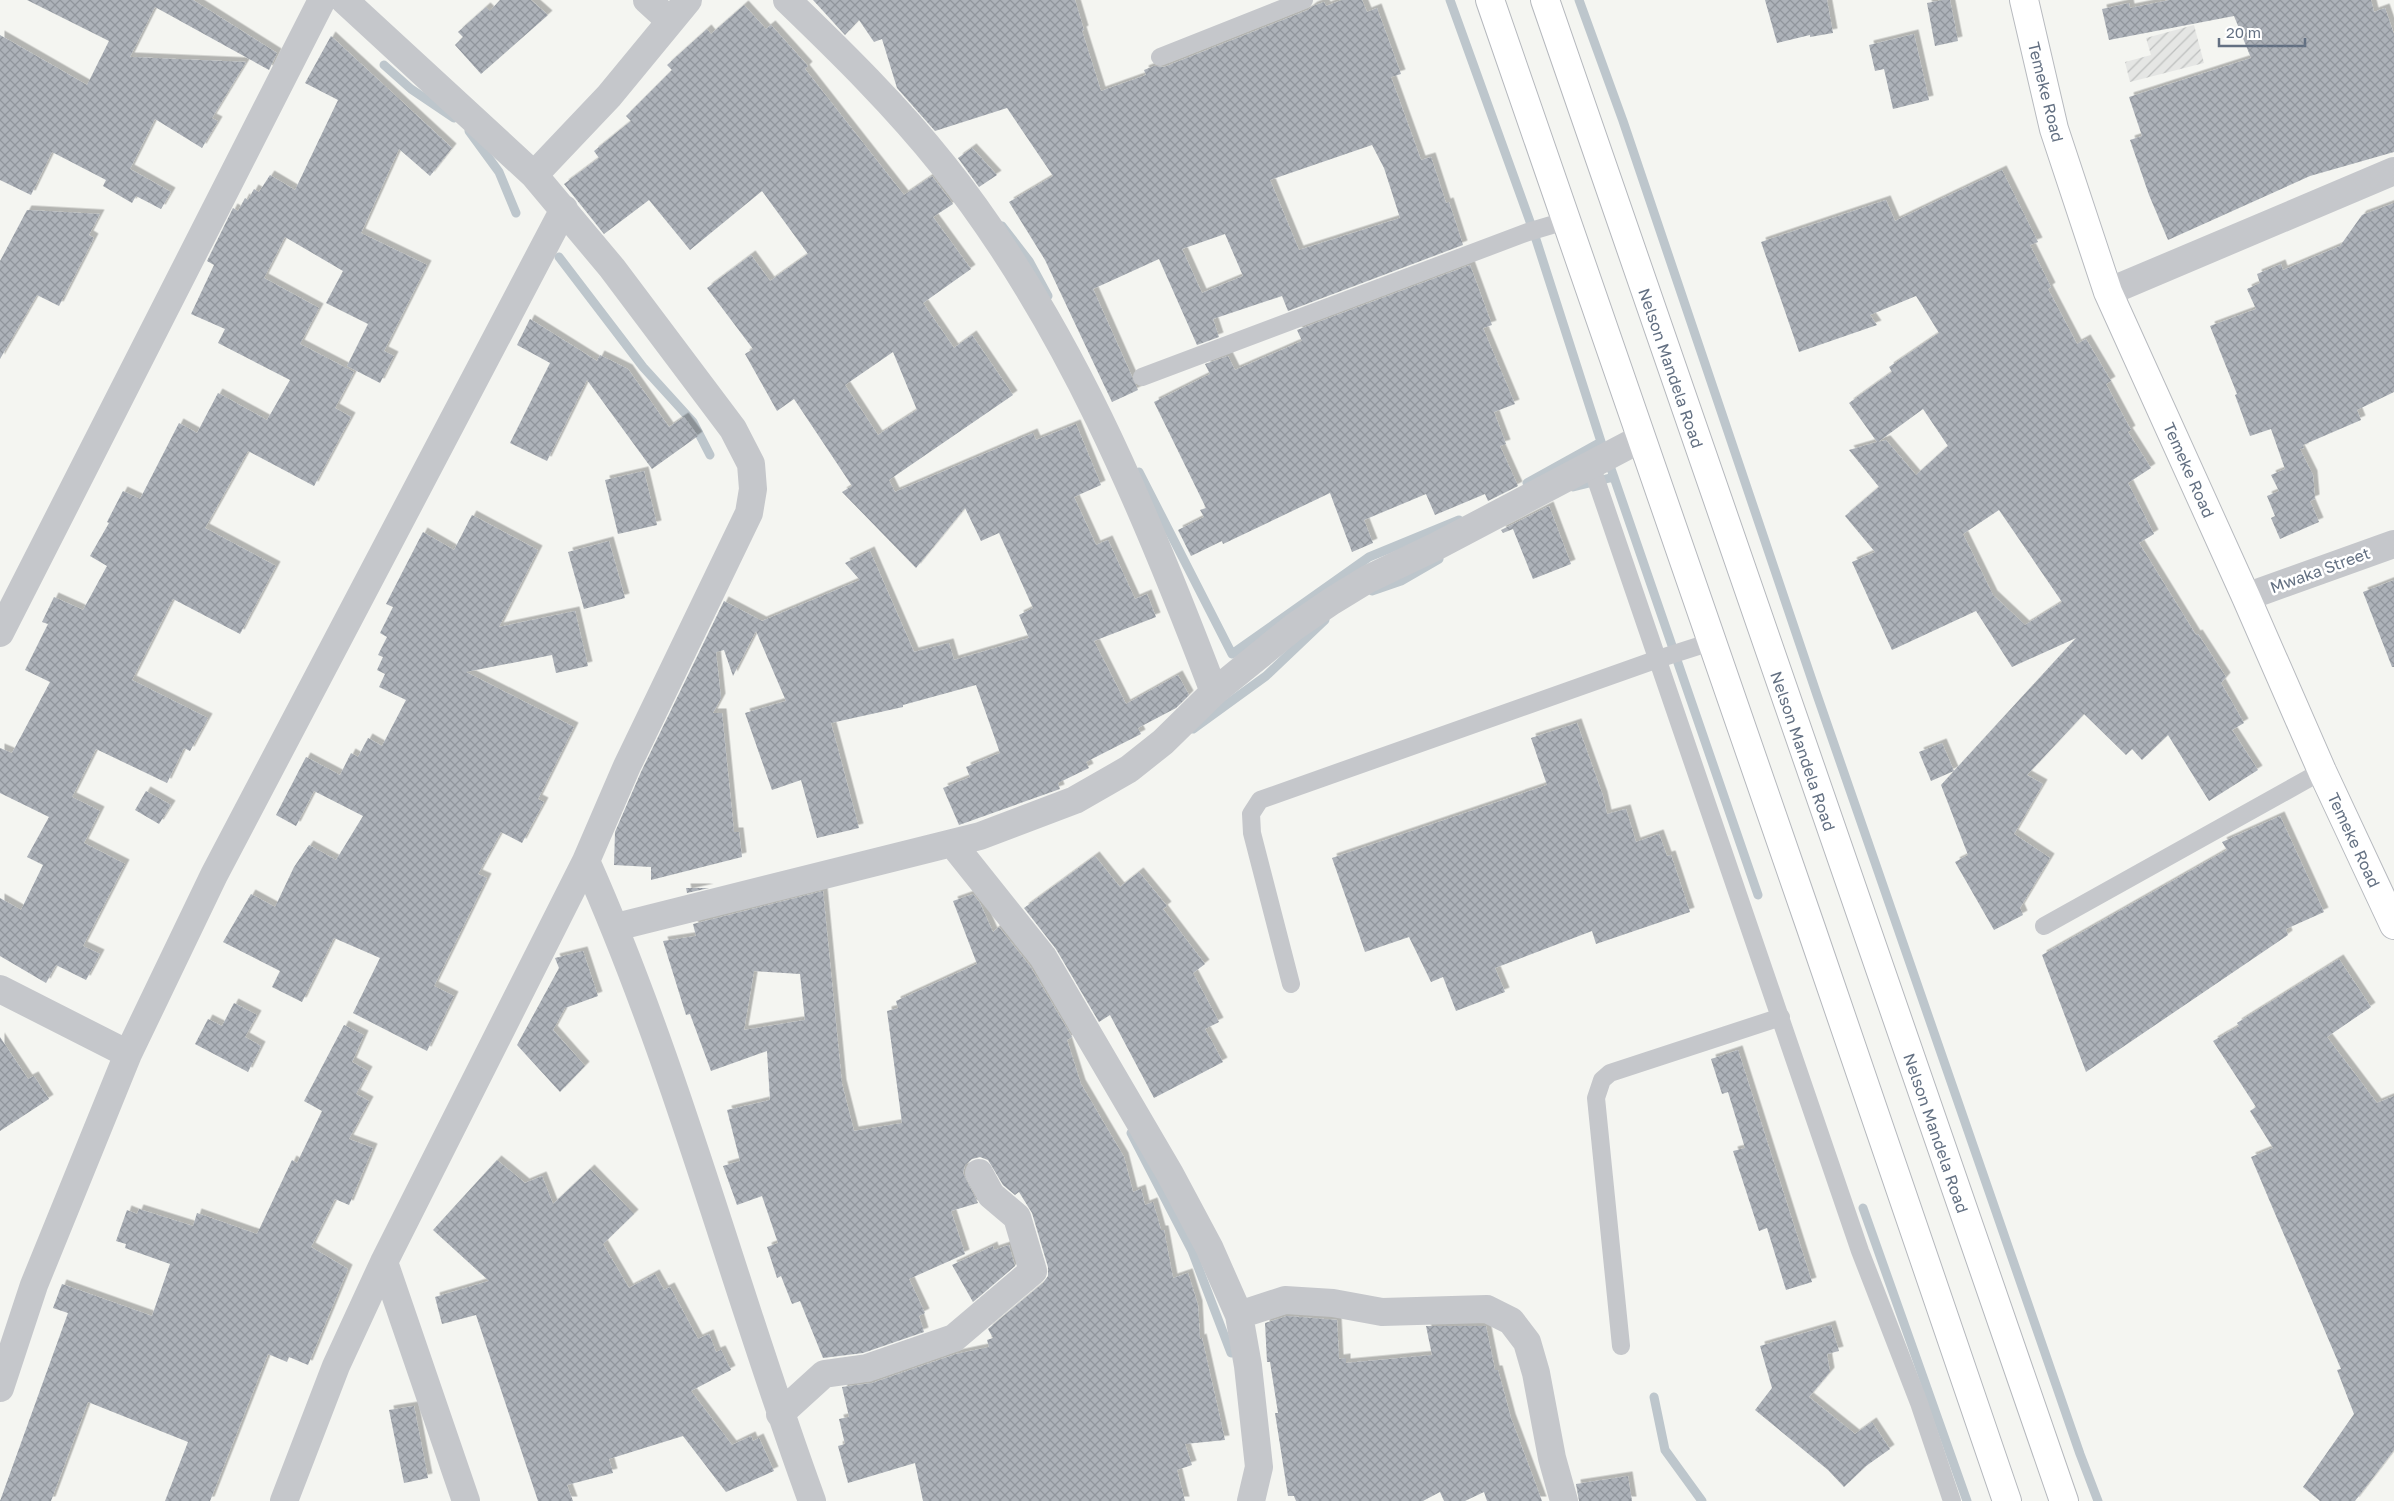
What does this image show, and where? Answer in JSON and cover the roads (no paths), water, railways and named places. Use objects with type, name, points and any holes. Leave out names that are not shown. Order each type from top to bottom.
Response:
[{"type":"main road","points":[[1490,0],[2007,1501]]},
{"type":"main road","name":"Nelson Mandela Road","points":[[1545,0],[2064,1501]]},
{"type":"main road","name":"Temeke Road","points":[[2024,0],[2054,129],[2108,292],[2246,597],[2322,771],[2394,925]]},
{"type":"street","points":[[0,633],[322,0]]},
{"type":"street","points":[[284,1501],[336,1366],[384,1262],[586,861],[627,766],[749,513],[753,489],[751,464],[732,428],[612,268],[564,208],[534,175],[344,0]]},
{"type":"street","points":[[647,0],[670,21]]},
{"type":"street","points":[[534,175],[609,96],[688,0]]},
{"type":"street","points":[[787,0],[887,98],[944,166],[1000,243],[1062,345],[1118,459],[1167,569],[1214,692]]},
{"type":"street","points":[[2108,292],[2394,171]]},
{"type":"street","points":[[0,1388],[34,1285],[128,1054],[214,875],[564,208]]},
{"type":"street","points":[[616,927],[952,843],[1010,826],[1075,800],[1100,787],[1163,742],[1214,692],[1294,627],[1368,579],[1435,547],[1640,439]]},
{"type":"street","name":"Mwaka Street","points":[[2246,597],[2394,544]]},
{"type":"street","points":[[952,843],[1043,957],[1170,1174],[1209,1247],[1239,1315],[1248,1366],[1259,1467],[1251,1501]]},
{"type":"street","points":[[586,861],[616,927],[678,1102],[780,1414],[812,1501]]},
{"type":"street","points":[[0,989],[128,1054]]},
{"type":"street","points":[[780,1414],[824,1374],[867,1368],[954,1338],[1033,1271],[1017,1217],[991,1195],[979,1173]]},
{"type":"street","points":[[384,1262],[466,1501]]},
{"type":"street","points":[[1239,1315],[1285,1300],[1334,1303],[1382,1312],[1487,1310],[1511,1321],[1527,1342],[1536,1373],[1552,1458],[1564,1501]]},
{"type":"lane","points":[[1160,57],[1304,0]]},
{"type":"lane","points":[[1142,377],[1528,232],[1565,220]]},
{"type":"lane","points":[[1591,465],[1860,1250],[1919,1403],[1952,1501]]},
{"type":"lane","points":[[1291,984],[1252,833],[1251,814],[1260,800],[1711,642]]},
{"type":"lane","points":[[2044,926],[2322,771]]},
{"type":"lane","points":[[1621,1346],[1596,1098],[1602,1080],[1610,1072],[1780,1017]]},
{"type":"waterway","points":[[1450,0],[1533,230],[1603,448]]},
{"type":"waterway","points":[[1579,0],[1623,121],[1817,695],[2080,1454],[2098,1501]]},
{"type":"waterway","points":[[384,65],[411,89],[454,118]]},
{"type":"waterway","points":[[469,131],[499,172],[516,213]]},
{"type":"waterway","points":[[1002,226],[1029,261],[1048,296]]},
{"type":"waterway","points":[[559,257],[643,367],[693,422],[710,455]]},
{"type":"waterway","points":[[1527,483],[1601,442]]},
{"type":"waterway","points":[[1608,460],[1758,895]]},
{"type":"waterway","points":[[1139,472],[1232,654],[1369,557],[1459,520]]},
{"type":"waterway","points":[[1573,487],[1614,477]]},
{"type":"waterway","points":[[1372,591],[1401,581],[1439,559]]},
{"type":"waterway","points":[[1193,729],[1266,676],[1325,620]]},
{"type":"waterway","points":[[1131,1133],[1192,1251],[1231,1353]]},
{"type":"waterway","points":[[1863,1208],[1967,1501]]},
{"type":"waterway","points":[[1654,1397],[1665,1450],[1702,1501]]}]
